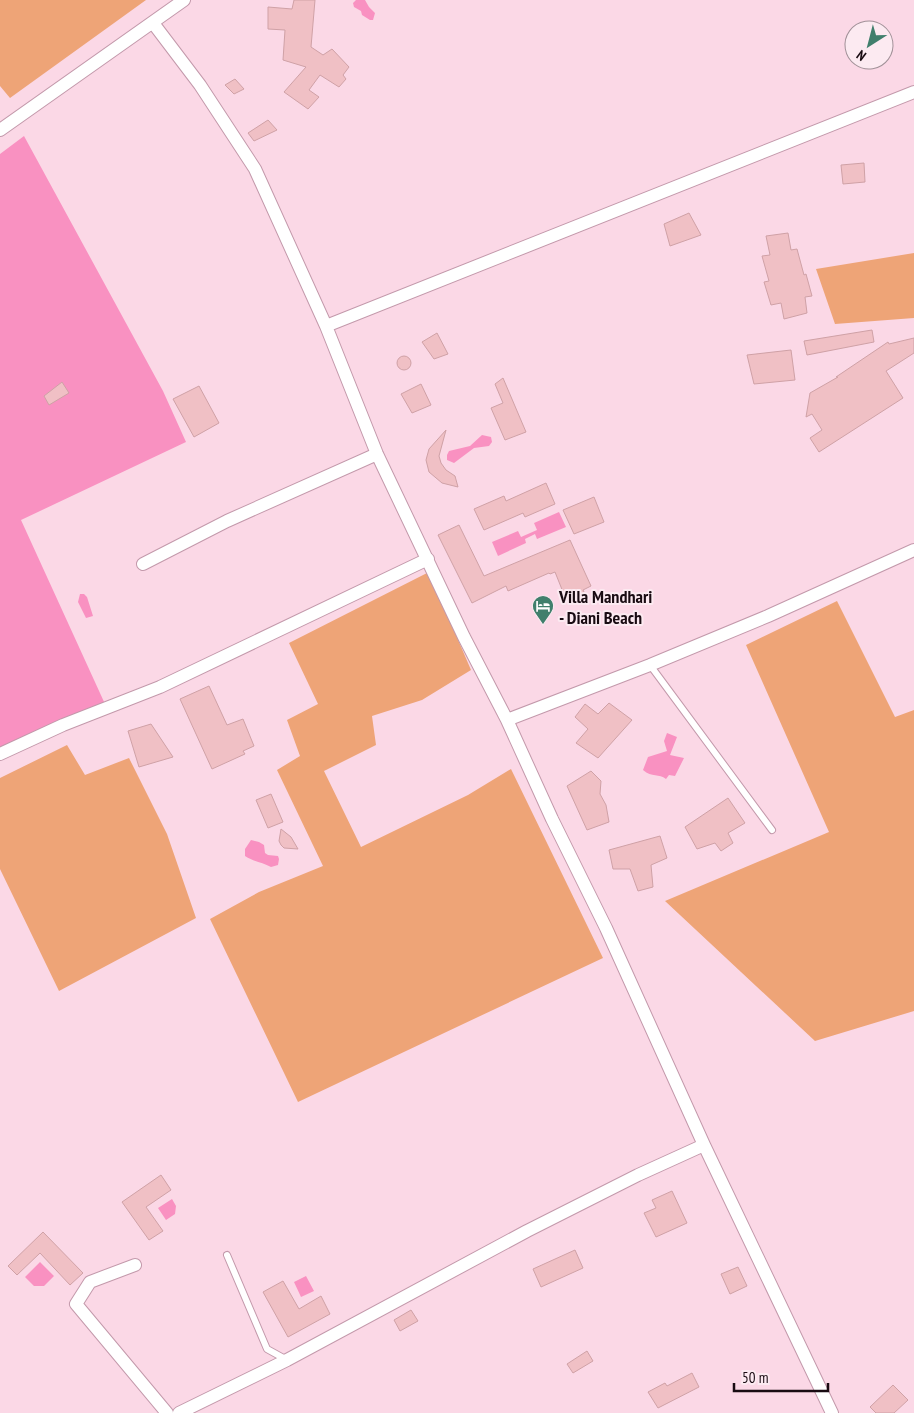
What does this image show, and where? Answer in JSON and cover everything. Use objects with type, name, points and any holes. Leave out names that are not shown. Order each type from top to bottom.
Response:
[{"type":"street","points":[[0,130],[184,0]]},
{"type":"street","points":[[153,23],[200,85],[255,168],[326,326],[377,454],[606,928],[704,1145],[832,1413]]},
{"type":"street","points":[[326,326],[914,92]]},
{"type":"street","points":[[143,564],[227,521],[377,454]]},
{"type":"street","points":[[507,720],[650,665],[768,616],[914,550]]},
{"type":"street","points":[[0,754],[63,725],[160,686],[428,559]]},
{"type":"street","points":[[179,1413],[287,1360],[527,1231],[638,1175],[704,1145]]},
{"type":"street","points":[[135,1265],[90,1282],[76,1304],[167,1413]]},
{"type":"lane","points":[[650,665],[772,830]]},
{"type":"lane","points":[[227,1254],[267,1348],[287,1360]]},
{"type":"shaded area","points":[[0,0],[146,0],[10,98],[0,86]]},
{"type":"shaded area","points":[[356,0],[365,0],[375,13],[373,20],[362,15],[361,11],[354,7],[353,3]]},
{"type":"shaded area","points":[[24,136],[163,391],[186,442],[21,520],[105,704],[0,750],[0,154]]},
{"type":"shaded area","points":[[914,253],[914,318],[835,324],[816,269]]},
{"type":"shaded area","points":[[482,435],[491,437],[492,442],[489,446],[474,448],[454,463],[447,460],[449,451],[470,446]]},
{"type":"shaded area","points":[[559,512],[566,527],[537,539],[535,534],[525,539],[526,543],[498,556],[492,542],[518,531],[521,537],[537,530],[534,523]]},
{"type":"shaded area","points":[[429,572],[471,670],[422,700],[372,716],[376,745],[324,771],[361,847],[468,795],[511,769],[603,958],[298,1102],[210,919],[259,892],[323,866],[277,770],[300,756],[287,720],[318,704],[289,643]]},
{"type":"shaded area","points":[[80,594],[84,594],[87,597],[93,616],[86,618],[78,602]]},
{"type":"shaded area","points":[[837,601],[895,717],[914,710],[914,1011],[815,1041],[665,901],[829,832],[746,645]]},
{"type":"shaded area","points":[[667,733],[677,737],[670,755],[684,758],[675,776],[669,775],[666,779],[649,774],[643,770],[648,757],[667,751],[664,741]]},
{"type":"shaded area","points":[[67,745],[85,775],[129,758],[167,834],[196,918],[59,991],[0,869],[0,778]]},
{"type":"shaded area","points":[[251,840],[264,845],[265,853],[268,855],[278,856],[278,865],[271,867],[245,856],[245,849]]},
{"type":"shaded area","points":[[172,1199],[176,1206],[175,1214],[166,1220],[158,1208]]},
{"type":"shaded area","points":[[40,1262],[54,1276],[44,1286],[34,1286],[25,1277]]},
{"type":"shaded area","points":[[306,1276],[314,1291],[301,1297],[294,1282]]},
{"type":"building","points":[[294,0],[315,0],[311,47],[323,55],[332,49],[349,67],[343,75],[346,79],[339,87],[320,75],[309,90],[319,97],[308,109],[284,92],[306,67],[283,60],[285,30],[268,29],[268,7],[292,9]]},
{"type":"building","points":[[235,79],[244,89],[234,94],[225,85]]},
{"type":"building","points":[[268,120],[277,130],[254,141],[248,133]]},
{"type":"building","points":[[864,163],[865,182],[843,184],[841,165]]},
{"type":"building","points":[[689,213],[701,235],[670,246],[664,224]]},
{"type":"building","points":[[788,233],[791,250],[797,249],[812,296],[805,297],[807,313],[784,319],[781,303],[771,305],[764,282],[769,281],[762,256],[770,255],[766,236]]},
{"type":"building","points":[[872,330],[874,342],[807,355],[804,341]]},
{"type":"building","points":[[437,333],[448,354],[434,359],[422,342]]},
{"type":"building","points":[[914,338],[914,353],[886,371],[903,398],[819,452],[810,438],[822,430],[812,414],[806,417],[810,393],[838,377],[836,377],[888,342],[889,344]]},
{"type":"building","points":[[791,350],[795,380],[754,384],[747,355]]},
{"type":"building","points":[[404,356],[409,358],[411,363],[409,368],[404,370],[399,368],[397,363],[399,358]]},
{"type":"building","points":[[503,378],[526,432],[505,440],[491,408],[503,403],[495,384]]},
{"type":"building","points":[[62,382],[69,393],[49,405],[44,396]]},
{"type":"building","points":[[421,384],[431,405],[412,413],[401,394]]},
{"type":"building","points":[[199,386],[219,423],[194,437],[173,399]]},
{"type":"building","points":[[446,430],[439,456],[446,470],[455,476],[458,487],[442,483],[429,472],[426,460],[429,449]]},
{"type":"building","points":[[546,483],[555,504],[525,517],[523,513],[484,530],[474,509],[504,496],[506,501]]},
{"type":"building","points":[[594,497],[604,522],[574,534],[563,510]]},
{"type":"building","points":[[459,525],[484,576],[570,540],[591,586],[583,590],[586,596],[576,600],[573,594],[565,597],[555,572],[508,591],[506,586],[472,603],[438,535]]},
{"type":"building","points":[[209,686],[227,725],[243,719],[254,746],[243,751],[245,754],[212,769],[180,699]]},
{"type":"building","points":[[609,703],[632,720],[598,758],[576,743],[588,729],[575,717],[585,704],[598,714]]},
{"type":"building","points":[[151,724],[173,757],[139,767],[128,731]]},
{"type":"building","points":[[591,771],[601,781],[600,794],[606,805],[609,822],[587,830],[567,786]]},
{"type":"building","points":[[271,794],[283,822],[268,828],[256,800]]},
{"type":"building","points":[[728,798],[745,823],[728,833],[733,843],[721,851],[715,843],[697,849],[685,827]]},
{"type":"building","points":[[281,829],[291,837],[298,849],[284,848],[281,845],[279,841]]},
{"type":"building","points":[[660,836],[667,858],[651,865],[653,887],[638,891],[630,869],[613,869],[609,850]]},
{"type":"building","points":[[161,1175],[171,1190],[146,1207],[163,1231],[149,1240],[122,1202]]},
{"type":"building","points":[[672,1191],[687,1223],[656,1237],[644,1213],[656,1208],[652,1200]]},
{"type":"building","points":[[43,1232],[83,1273],[70,1285],[40,1253],[17,1275],[8,1266]]},
{"type":"building","points":[[575,1250],[583,1268],[541,1287],[533,1269]]},
{"type":"building","points":[[738,1267],[747,1286],[730,1294],[721,1274]]},
{"type":"building","points":[[283,1281],[299,1309],[321,1296],[330,1314],[288,1337],[263,1292]]},
{"type":"building","points":[[411,1310],[418,1321],[400,1331],[394,1320]]},
{"type":"building","points":[[587,1351],[593,1361],[573,1373],[567,1364]]},
{"type":"building","points":[[692,1373],[699,1387],[658,1408],[648,1392],[665,1383],[667,1386]]},
{"type":"building","points":[[893,1385],[908,1400],[894,1413],[876,1413],[870,1407]]},
{"type":"place","name":"Villa Mandhari - Diani Beach","points":[[543,625]]}]
